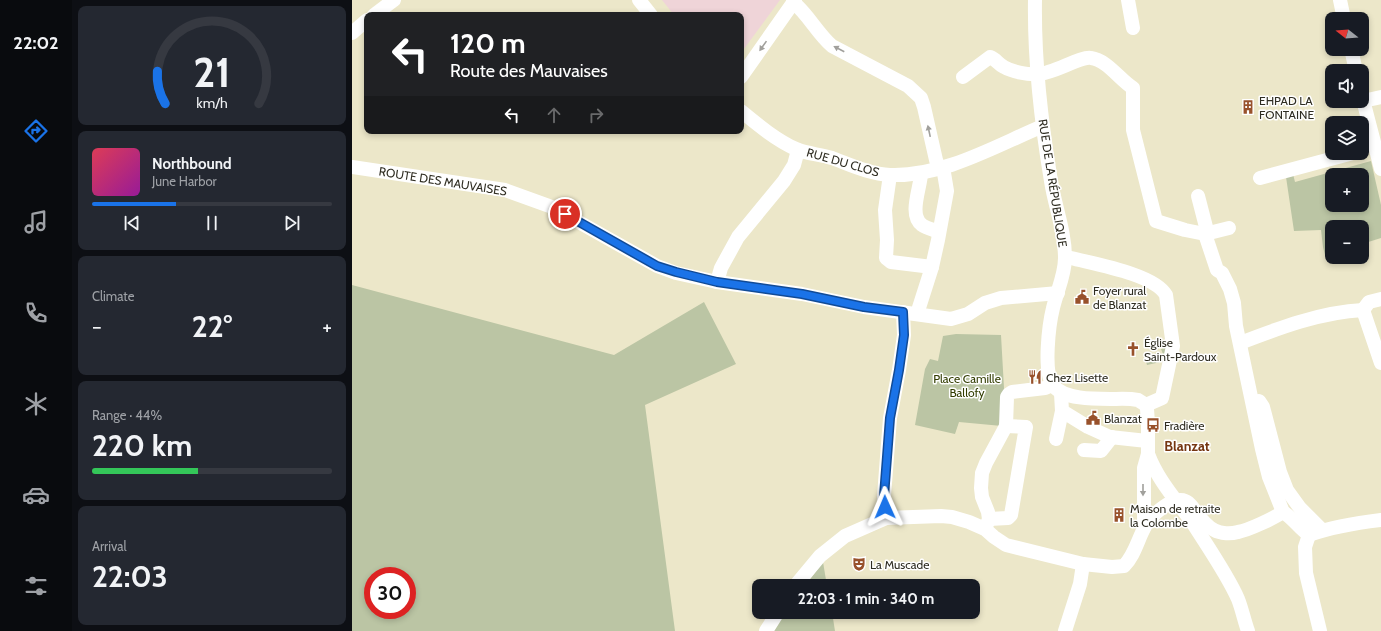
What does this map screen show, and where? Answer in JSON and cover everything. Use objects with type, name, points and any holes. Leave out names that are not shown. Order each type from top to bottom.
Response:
[{"type":"street","points":[[374,12],[394,0]]},
{"type":"street","points":[[639,0],[649,12]]},
{"type":"street","name":"RUE DE LA RÉPUBLIQUE","points":[[1035,0],[1034,30],[1043,126],[1054,197],[1064,236],[1064,270],[1051,316],[1047,367],[1057,389],[1062,411],[1056,439]]},
{"type":"street","points":[[1128,0],[1133,28]]},
{"type":"street","points":[[1340,0],[1343,12]]},
{"type":"street","points":[[744,73],[794,1],[824,39],[832,46],[908,86],[921,98],[924,107],[936,160],[941,168],[947,191],[932,267],[910,313],[904,335],[890,418],[884,496],[886,518]]},
{"type":"street","points":[[352,34],[364,18]]},
{"type":"street","points":[[963,77],[990,57],[994,58],[1005,68],[1020,72],[1038,74],[1049,72],[1089,57],[1097,60],[1118,75],[1127,85],[1133,88],[1133,130],[1156,221],[1185,230],[1205,234],[1229,228]]},
{"type":"street","points":[[1369,98],[1381,97]]},
{"type":"street","name":"RUE DU CLOS","points":[[744,113],[798,150],[831,158],[872,172],[890,175],[921,174],[941,168],[981,154],[1043,126]]},
{"type":"street","points":[[1369,149],[1381,169]]},
{"type":"street","points":[[717,282],[721,268],[738,237],[784,181],[794,165],[798,150]]},
{"type":"street","points":[[1260,178],[1327,160]]},
{"type":"street","name":"ROUTE DES MAUVAISES","points":[[352,167],[505,190],[552,207],[657,266],[717,282],[795,293],[864,307],[951,319],[968,314],[985,303],[1002,298],[1058,293]]},
{"type":"street","points":[[921,174],[921,182],[915,209],[917,220],[922,225],[939,232]]},
{"type":"street","points":[[890,175],[885,203],[887,240],[886,258],[891,262],[932,267]]},
{"type":"street","points":[[1198,196],[1206,227],[1205,234],[1217,270],[1222,273],[1230,289],[1234,304],[1236,326],[1269,477],[1283,512],[1288,515],[1302,531],[1309,535]]},
{"type":"street","points":[[1065,258],[1071,258],[1128,272],[1163,290],[1166,295],[1173,346],[1162,398],[1146,405]]},
{"type":"street","points":[[1240,343],[1286,326],[1345,311],[1363,310],[1369,302],[1381,299]]},
{"type":"street","points":[[1363,310],[1381,363]]},
{"type":"street","points":[[1144,527],[1144,468],[1148,423],[1146,405],[1138,400],[1131,399],[1074,397],[1057,389],[1045,388],[1012,392],[1009,394],[1007,397],[1006,426],[986,463],[982,473],[981,488],[982,497],[988,512],[987,524],[994,537],[1006,545],[1083,564],[1112,567],[1124,566],[1129,561],[1144,527],[1156,512],[1177,501],[1182,500],[1191,504],[1204,524],[1215,531],[1228,534],[1239,532],[1283,512]]},
{"type":"street","points":[[1250,393],[1257,396],[1262,407],[1280,472],[1287,490],[1300,508],[1322,530]]},
{"type":"street","points":[[1062,411],[1088,427],[1112,437],[1147,447]]},
{"type":"street","points":[[801,579],[820,556],[845,536],[886,518],[941,516],[987,524],[1008,518],[1011,515],[1026,427],[1006,426]]},
{"type":"street","points":[[1084,450],[1101,451],[1112,437]]},
{"type":"street","points":[[1147,447],[1157,474],[1206,543],[1231,585],[1238,599],[1248,631]]},
{"type":"street","points":[[1309,535],[1322,530],[1350,524],[1381,520]]},
{"type":"street","points":[[1309,535],[1305,547],[1306,573],[1320,631]]},
{"type":"street","points":[[1065,631],[1080,584],[1083,564]]},
{"type":"street","points":[[766,631],[774,619]]},
{"type":"shaded area","points":[[662,0],[780,0],[744,49],[744,12],[672,12]]},
{"type":"green space","points":[[1371,161],[1381,205],[1381,238],[1369,242],[1369,220],[1325,220],[1325,255],[1321,230],[1294,231],[1286,177],[1293,174],[1295,182],[1325,174],[1325,212],[1369,212],[1369,168],[1346,168]]},
{"type":"green space","points":[[352,285],[614,355],[704,302],[736,364],[645,405],[675,631],[352,631]]},
{"type":"green space","name":"Place Camille Ballofy","points":[[956,334],[1001,335],[1004,388],[1002,426],[959,422],[955,434],[915,425],[925,369],[930,359],[938,361],[943,336]]},
{"type":"green space","points":[[1167,347],[1165,361],[1147,365],[1145,357],[1152,355],[1154,357],[1154,355],[1163,354],[1161,349]]},
{"type":"green space","points":[[823,562],[826,579],[810,579]]},
{"type":"green space","points":[[780,619],[833,619],[835,631],[771,631]]},
{"type":"place","name":"EHPAD LA FONTAINE","points":[[1248,107]]},
{"type":"place","name":"Foyer rural de Blanzat","points":[[1082,297]]},
{"type":"place","name":"Église Saint-Pardoux","points":[[1133,349]]},
{"type":"place","name":"Chez Lisette","points":[[1035,377]]},
{"type":"place","name":"Blanzat","points":[[1093,418]]},
{"type":"place","name":"Fradière","points":[[1153,425]]},
{"type":"place","name":"Maison de retraite la Colombe","points":[[1119,515]]},
{"type":"place","name":"La Muscade","points":[[859,564]]},
{"type":"district","name":"Blanzat","points":[[1187,446]]},
{"type":"route","points":[[565,214],[657,266],[676,272],[705,280],[802,294],[864,307],[903,312],[904,335],[890,418],[884,496],[885,507]]}]
